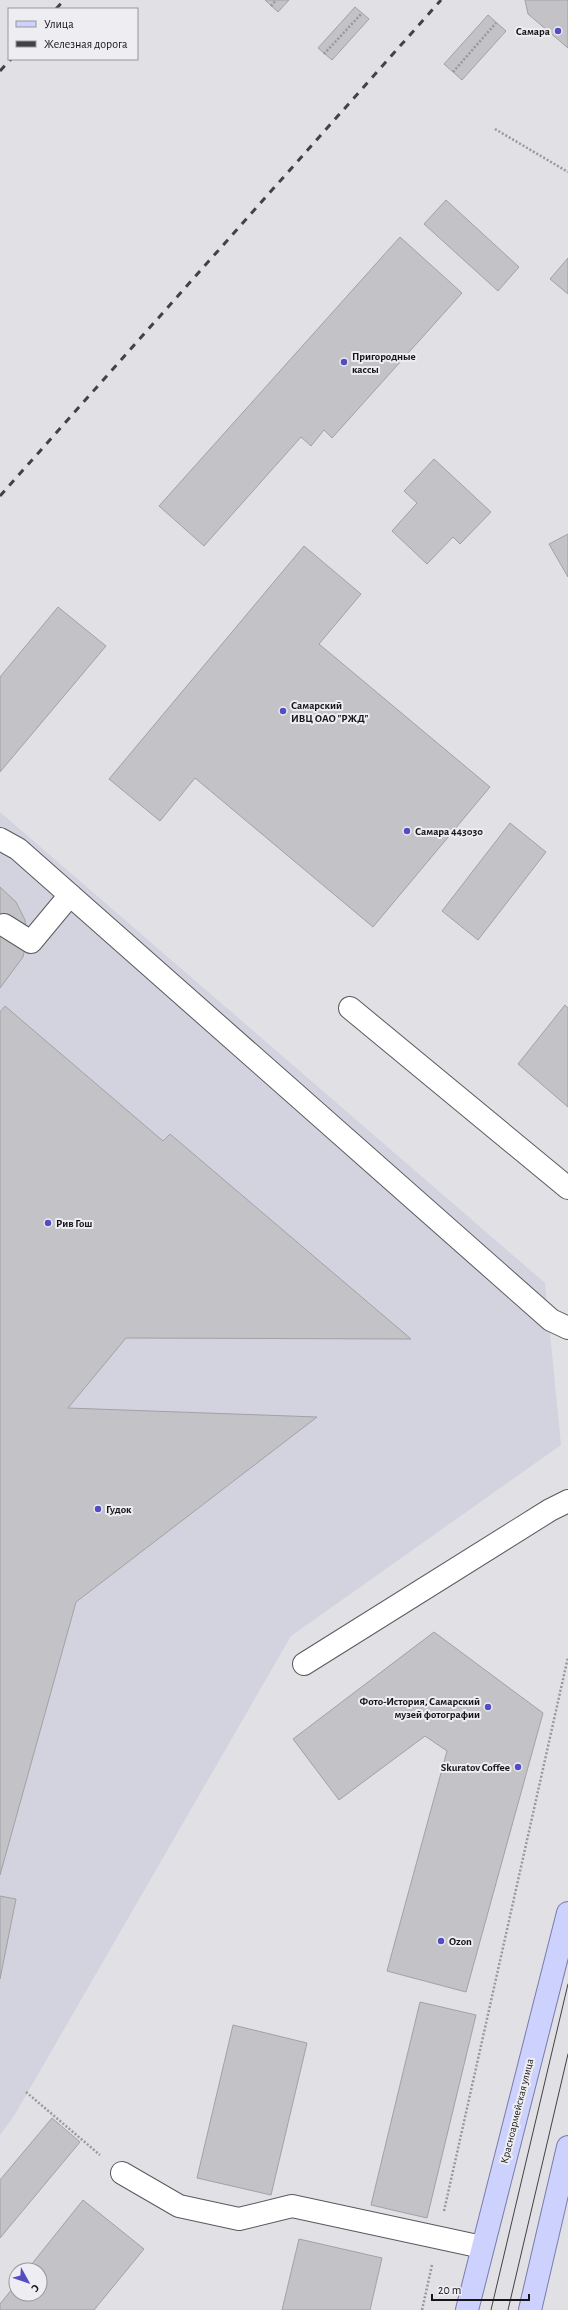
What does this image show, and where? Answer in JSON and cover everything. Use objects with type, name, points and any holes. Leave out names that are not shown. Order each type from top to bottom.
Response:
[{"type":"main road","name":"Красноармейская улица","points":[[467,2310],[568,1913]]},
{"type":"main road","points":[[530,2310],[568,2147]]},
{"type":"lane","points":[[0,839],[18,849],[551,1320],[568,1328]]},
{"type":"lane","points":[[4,925],[31,942],[70,895]]},
{"type":"lane","points":[[350,1008],[568,1188]]},
{"type":"lane","points":[[304,1664],[550,1510],[568,1501]]},
{"type":"lane","points":[[122,2173],[180,2206],[239,2218],[292,2206],[482,2247]]},
{"type":"path","points":[[271,6],[276,0]]},
{"type":"path","points":[[324,54],[362,13]]},
{"type":"path","points":[[453,72],[496,23]]},
{"type":"path","points":[[495,129],[568,172]]},
{"type":"path","points":[[422,2310],[568,1657]]},
{"type":"path","points":[[26,2092],[122,2173]]},
{"type":"shaded area","points":[[0,812],[545,1283],[561,1445],[291,1636],[14,2116],[0,2135]]},
{"type":"building","points":[[265,0],[289,0],[278,12]]},
{"type":"building","name":"Самара","points":[[525,0],[568,0],[568,48],[528,14]]},
{"type":"building","points":[[355,7],[369,19],[332,60],[318,48]]},
{"type":"building","points":[[488,15],[506,31],[462,80],[444,64]]},
{"type":"building","points":[[446,200],[519,267],[498,291],[424,224]]},
{"type":"building","name":"Пригородные кассы","points":[[400,237],[462,293],[332,438],[324,430],[311,446],[301,437],[204,546],[159,506]]},
{"type":"building","points":[[568,258],[568,294],[550,279]]},
{"type":"building","points":[[434,459],[491,512],[460,544],[453,537],[427,564],[392,531],[417,503],[404,491]]},
{"type":"building","points":[[568,534],[568,577],[549,544]]},
{"type":"building","name":"Самарский ИВЦ ОАО \"РЖД\"","points":[[304,546],[361,594],[319,644],[490,787],[373,927],[195,778],[160,821],[109,779]]},
{"type":"building","points":[[58,607],[106,646],[0,772],[0,677]]},
{"type":"building","points":[[510,823],[546,852],[478,940],[442,911]]},
{"type":"building","points":[[0,887],[16,902],[25,920],[27,939],[23,957],[0,988]]},
{"type":"building","points":[[565,1005],[568,1008],[568,1107],[518,1064]]},
{"type":"building","name":"Гудок","points":[[5,1006],[163,1141],[170,1134],[411,1339],[126,1338],[68,1408],[317,1417],[76,1602],[0,1875],[0,1012]]},
{"type":"building","points":[[434,1632],[543,1713],[466,1992],[387,1971],[447,1751],[425,1736],[339,1800],[293,1739]]},
{"type":"building","points":[[0,1896],[16,1899],[0,1979]]},
{"type":"building","points":[[420,2002],[476,2015],[427,2218],[371,2205]]},
{"type":"building","points":[[233,2025],[307,2043],[271,2195],[197,2178]]},
{"type":"building","points":[[52,2118],[80,2142],[0,2238],[0,2180]]},
{"type":"building","points":[[83,2200],[144,2249],[94,2310],[0,2310],[0,2304],[8,2294],[8,2302],[48,2302],[48,2262],[33,2262]]},
{"type":"building","points":[[299,2239],[382,2258],[370,2310],[282,2310]]},
{"type":"tram line","points":[[491,2310],[568,1984]]},
{"type":"tram line","points":[[508,2310],[568,2054]]},
{"type":"railway","points":[[57,8],[64,0]]},
{"type":"railway","points":[[0,496],[441,0]]},
{"type":"railway","points":[[0,71],[10,60]]},
{"type":"place","name":"Самара","points":[[558,31]]},
{"type":"place","name":"Пригородные кассы","points":[[344,362]]},
{"type":"place","name":"Самарский ИВЦ ОАО \"РЖД\"","points":[[283,711]]},
{"type":"place","name":"Самара 443030","points":[[407,831]]},
{"type":"place","name":"Рив Гош","points":[[48,1223]]},
{"type":"place","name":"Гудок","points":[[98,1509]]},
{"type":"place","name":"Фото-История, Самарский музей фотографии","points":[[488,1707]]},
{"type":"place","name":"Skuratov Coffee","points":[[518,1767]]},
{"type":"place","name":"Ozon","points":[[441,1941]]}]
